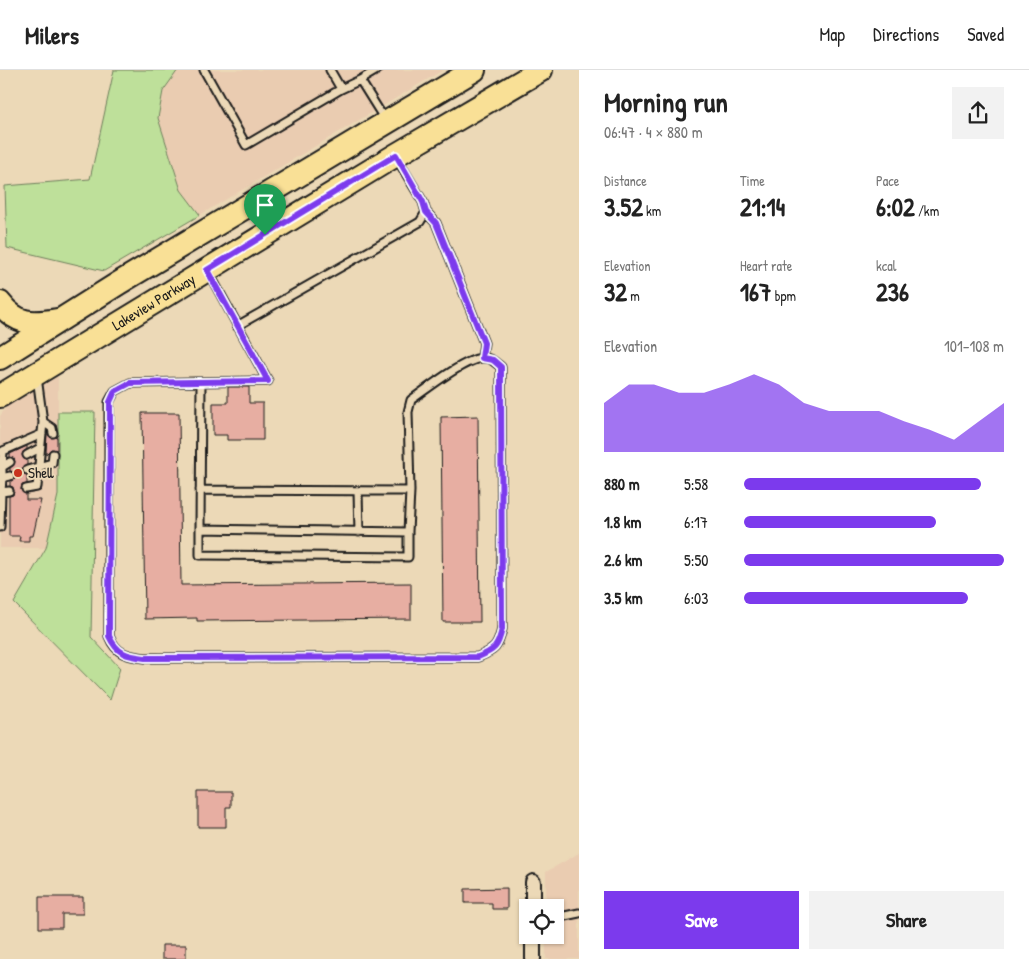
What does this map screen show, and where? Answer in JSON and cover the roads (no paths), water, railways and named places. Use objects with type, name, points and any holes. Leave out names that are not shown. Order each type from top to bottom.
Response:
[{"type":"main road","points":[[0,358],[119,283],[474,70]]},
{"type":"main road","name":"Lakeview Parkway","points":[[0,396],[396,155],[540,70]]},
{"type":"main road","points":[[386,122],[396,155]]},
{"type":"main road","points":[[0,303],[6,311],[18,320],[38,323],[61,320]]},
{"type":"street","points":[[533,882],[533,899]]},
{"type":"street","points":[[533,944],[533,959]]},
{"type":"lane","points":[[204,70],[246,145],[377,70]]},
{"type":"lane","points":[[330,70],[341,89]]},
{"type":"lane","points":[[360,80],[386,122]]},
{"type":"lane","points":[[396,155],[423,202],[426,212],[436,223],[484,343],[482,358]]},
{"type":"lane","points":[[237,326],[420,222],[426,212]]},
{"type":"lane","points":[[201,383],[200,555],[408,557],[410,491],[408,412],[411,400],[467,363],[482,358],[493,360],[501,367],[502,629],[499,642],[492,651],[478,657],[145,658],[127,656],[113,646],[109,636],[110,402],[115,391],[130,383],[268,381],[207,270]]},
{"type":"lane","points":[[26,489],[37,487],[43,422],[37,374]]},
{"type":"lane","points":[[43,422],[52,428],[53,433]]},
{"type":"lane","points":[[0,527],[3,451],[42,434]]},
{"type":"lane","points":[[27,455],[40,448]]},
{"type":"lane","points":[[27,470],[52,463],[54,454]]},
{"type":"lane","points":[[2,467],[10,462]]},
{"type":"lane","points":[[1,478],[10,476]]},
{"type":"lane","points":[[200,490],[410,491]]},
{"type":"lane","points":[[1,492],[9,491]]},
{"type":"lane","points":[[358,492],[359,532]]},
{"type":"lane","points":[[200,529],[408,532]]},
{"type":"lane","points":[[564,916],[579,913]]},
{"type":"place","name":"Shell","points":[[18,473]]}]
